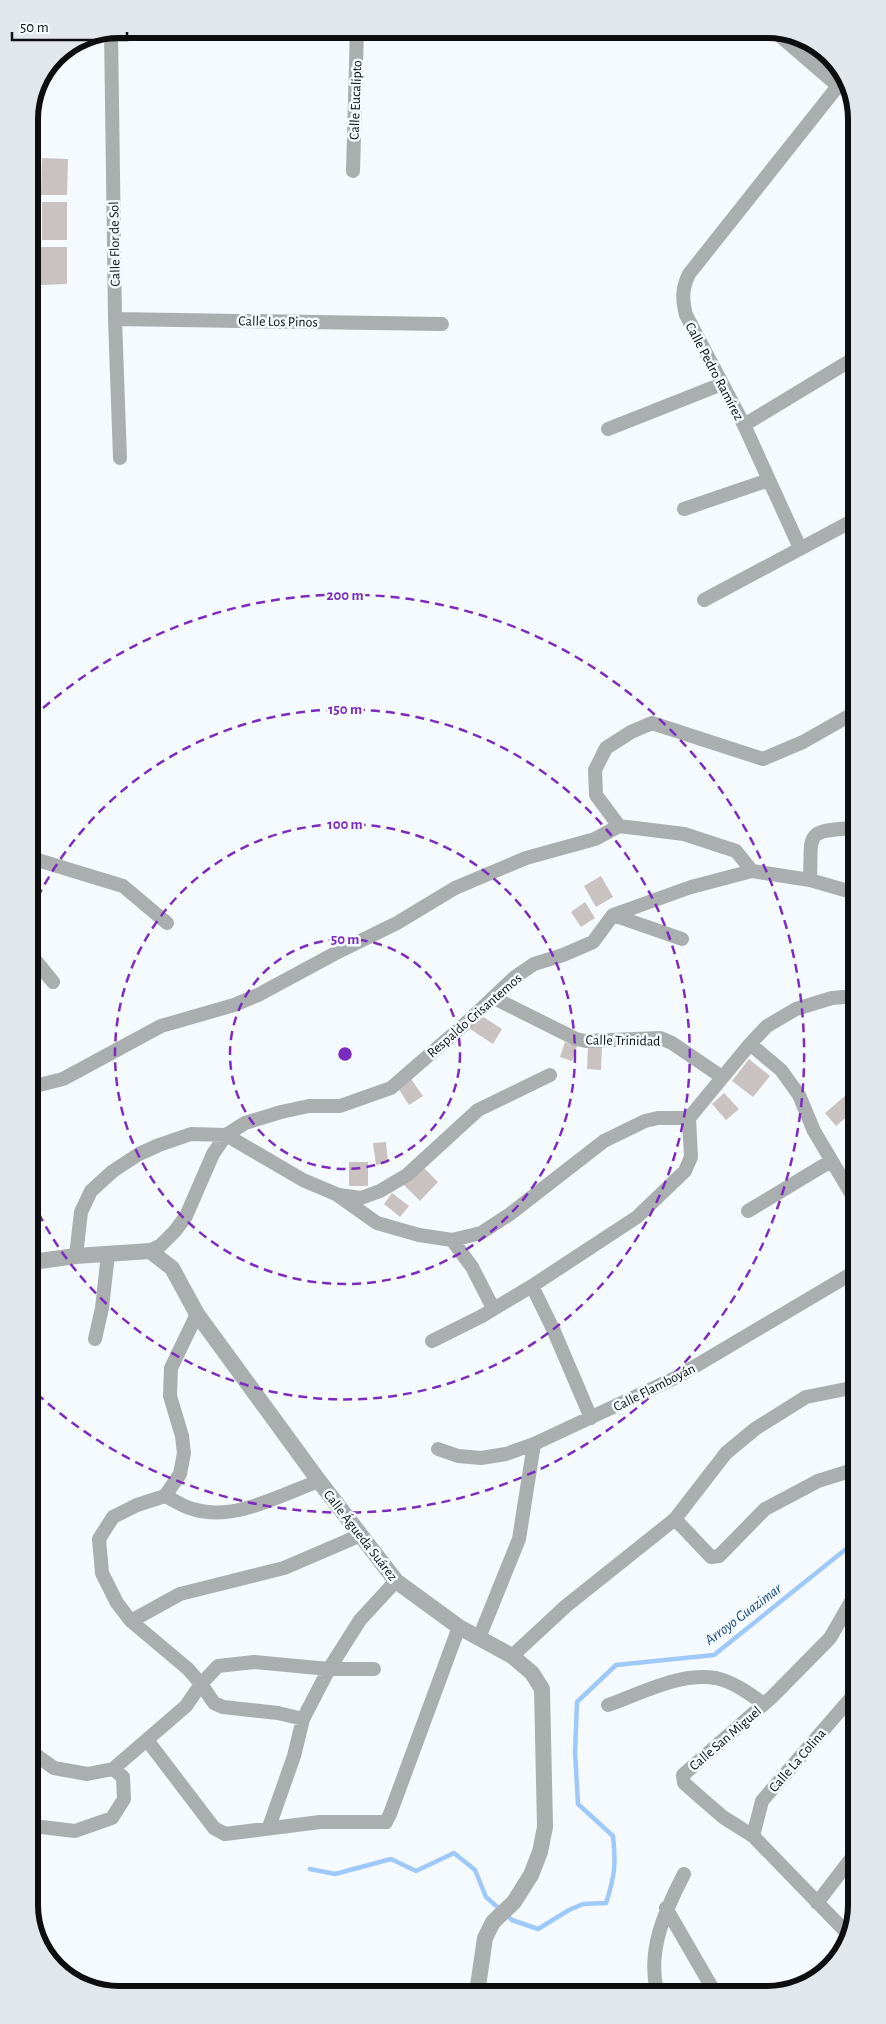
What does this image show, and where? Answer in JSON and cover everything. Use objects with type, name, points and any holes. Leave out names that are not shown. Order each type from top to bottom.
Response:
[{"type":"street","name":"Calle Flor de Sol","points":[[111,38],[115,319],[120,458]]},
{"type":"street","name":"Calle Eucalipto","points":[[353,171],[357,38]]},
{"type":"street","points":[[784,39],[838,86],[842,87]]},
{"type":"street","name":"Calle Pedro Ramírez","points":[[800,548],[744,425],[686,315],[682,300],[683,286],[688,274],[838,86]]},
{"type":"street","name":"Calle Los Pinos","points":[[115,319],[442,324]]},
{"type":"street","points":[[744,425],[848,362]]},
{"type":"street","points":[[608,428],[722,384]]},
{"type":"street","points":[[684,509],[769,480]]},
{"type":"street","points":[[704,600],[848,523]]},
{"type":"street","points":[[619,826],[596,795],[595,770],[606,748],[631,732],[652,723],[762,758],[804,742],[847,717]]},
{"type":"street","points":[[38,1084],[63,1079],[161,1026],[234,1005],[258,995],[397,923],[455,888],[526,858],[595,839],[619,826],[684,834],[736,851],[752,871]]},
{"type":"street","points":[[810,880],[811,840],[816,833],[825,829],[848,828]]},
{"type":"street","points":[[38,860],[123,886],[167,922]]},
{"type":"street","points":[[613,915],[691,887],[752,871],[810,880],[848,891]]},
{"type":"street","points":[[613,915],[682,939]]},
{"type":"street","name":"Respaldo Crisantemos","points":[[150,1251],[161,1246],[186,1216],[213,1154],[226,1135],[245,1123],[281,1112],[309,1106],[340,1106],[391,1088],[494,998],[515,977],[534,964],[564,955],[593,942],[613,915]]},
{"type":"street","points":[[38,964],[53,982]]},
{"type":"street","points":[[432,1341],[482,1316],[532,1286],[638,1217],[685,1171],[691,1157],[689,1118],[767,1026],[796,1009],[832,998],[848,997]]},
{"type":"street","name":"Calle Trinidad","points":[[494,998],[576,1039],[586,1041],[660,1038],[672,1043],[722,1077]]},
{"type":"street","points":[[750,1044],[781,1070],[799,1095],[814,1131],[848,1189]]},
{"type":"street","points":[[336,1194],[361,1198],[380,1191],[406,1175],[478,1110],[550,1075]]},
{"type":"street","points":[[76,1256],[81,1212],[92,1191],[113,1172],[139,1154],[191,1134],[226,1135],[303,1180],[336,1194],[377,1223],[419,1236],[452,1240],[480,1233],[510,1214],[604,1141],[645,1121],[658,1118],[689,1118]]},
{"type":"street","points":[[748,1210],[831,1161]]},
{"type":"street","points":[[452,1240],[472,1267],[493,1308]]},
{"type":"street","points":[[38,1261],[76,1256],[150,1251]]},
{"type":"street","name":"Calle Águeda Suárez","points":[[150,1251],[172,1268],[197,1314],[319,1481],[396,1581],[459,1627],[512,1656],[532,1673],[542,1689],[545,1828],[540,1852],[531,1875],[514,1902],[493,1922],[485,1938],[479,1987]]},
{"type":"street","points":[[95,1339],[102,1308],[108,1254]]},
{"type":"street","name":"Calle Flamboyán","points":[[438,1448],[458,1456],[481,1458],[506,1454],[534,1444],[677,1377],[848,1277]]},
{"type":"street","points":[[532,1286],[553,1329],[591,1418]]},
{"type":"street","points":[[197,1314],[171,1368],[170,1396],[182,1436],[184,1453],[180,1474],[165,1496],[136,1505],[113,1517],[99,1538],[102,1573],[117,1603],[131,1620],[188,1669],[214,1704],[223,1707],[278,1713],[303,1719]]},
{"type":"street","points":[[512,1656],[566,1606],[675,1519],[726,1453],[755,1429],[806,1397],[848,1389]]},
{"type":"street","points":[[479,1638],[520,1539],[534,1444]]},
{"type":"street","points":[[675,1519],[711,1557],[715,1558],[765,1509],[818,1481],[848,1471]]},
{"type":"street","points":[[165,1496],[192,1509],[219,1514],[249,1507],[319,1481]]},
{"type":"street","points":[[131,1620],[180,1594],[284,1568],[360,1535]]},
{"type":"street","points":[[269,1828],[294,1756],[303,1719],[329,1669],[360,1620],[396,1581]]},
{"type":"street","name":"Calle San Miguel","points":[[844,1930],[753,1836],[723,1817],[684,1783],[683,1775],[764,1704],[830,1638],[848,1607]]},
{"type":"street","points":[[148,1740],[214,1828],[225,1834],[320,1822],[386,1822],[459,1627]]},
{"type":"street","points":[[38,1757],[54,1768],[87,1774],[113,1769],[186,1706],[201,1684],[218,1666],[254,1662],[329,1669],[374,1669]]},
{"type":"street","points":[[608,1705],[688,1678],[717,1678],[743,1689],[764,1704]]},
{"type":"street","name":"Calle La Colina","points":[[753,1836],[762,1800],[848,1701]]},
{"type":"street","points":[[38,1827],[75,1831],[112,1818],[124,1799],[122,1778],[113,1769]]},
{"type":"street","points":[[817,1903],[848,1863]]},
{"type":"street","points":[[656,1987],[653,1974],[657,1937],[666,1908],[684,1874]]},
{"type":"street","points":[[666,1908],[712,1987]]},
{"type":"building","points":[[42,158],[68,159],[67,195],[41,195]]},
{"type":"building","points":[[42,202],[67,202],[67,240],[42,240]]},
{"type":"building","points":[[41,247],[67,247],[67,284],[41,285]]},
{"type":"building","points":[[601,876],[613,897],[596,907],[584,886]]},
{"type":"building","points":[[585,902],[595,918],[581,927],[571,912]]},
{"type":"building","points":[[479,1014],[502,1029],[493,1044],[470,1029]]},
{"type":"building","points":[[565,1042],[577,1046],[572,1061],[560,1057]]},
{"type":"building","points":[[588,1046],[602,1046],[601,1070],[587,1069]]},
{"type":"building","points":[[749,1059],[770,1076],[753,1097],[732,1081]]},
{"type":"building","points":[[411,1079],[423,1096],[409,1105],[398,1088]]},
{"type":"building","points":[[724,1093],[739,1109],[726,1120],[712,1104]]},
{"type":"building","points":[[846,1095],[848,1097],[848,1116],[836,1126],[825,1113]]},
{"type":"building","points":[[386,1142],[388,1163],[376,1165],[373,1143]]},
{"type":"building","points":[[349,1162],[368,1162],[368,1186],[349,1186]]},
{"type":"building","points":[[421,1165],[438,1182],[420,1201],[402,1183]]},
{"type":"building","points":[[392,1193],[409,1206],[400,1217],[384,1204]]},
{"type":"waterway","name":"Arroyo Guazimar","points":[[310,1869],[335,1874],[391,1859],[416,1871],[454,1853],[475,1870],[486,1897],[512,1920],[538,1929],[569,1910],[583,1904],[606,1903],[614,1870],[613,1836],[578,1804],[575,1752],[577,1702],[616,1665],[714,1655],[848,1547]]}]
